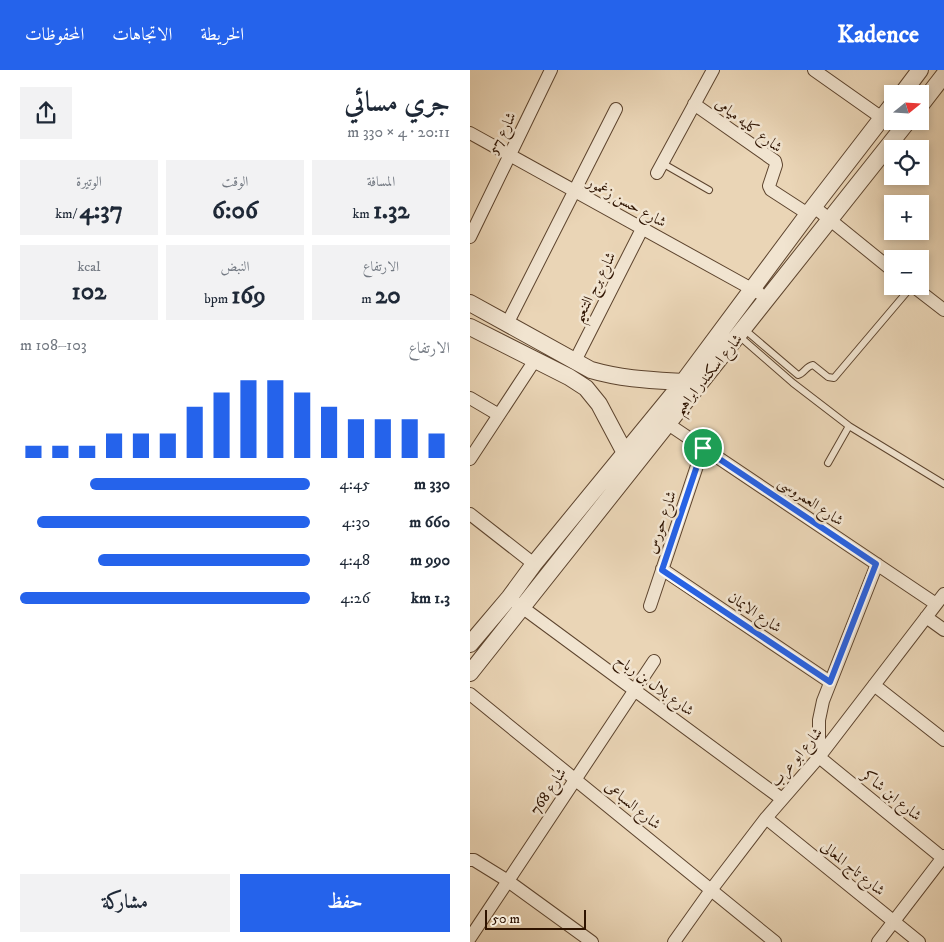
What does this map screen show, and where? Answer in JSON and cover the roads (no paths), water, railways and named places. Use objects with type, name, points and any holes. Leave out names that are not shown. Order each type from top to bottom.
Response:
[{"type":"street","name":"شارع 57","points":[[470,237],[551,70]]},
{"type":"street","points":[[659,168],[713,70]]},
{"type":"street","points":[[814,70],[882,118]]},
{"type":"street","points":[[909,85],[920,70]]},
{"type":"street","points":[[929,94],[944,75]]},
{"type":"street","name":"شارع كليه ميامى","points":[[694,104],[775,161],[776,165],[769,186],[771,190],[810,210]]},
{"type":"street","points":[[507,324],[616,109]]},
{"type":"street","name":"شارع اسكندر ابراهيم","points":[[470,673],[515,602],[534,564],[683,382],[810,210],[884,115]]},
{"type":"street","name":"شارع اسكندر ابراهيم","points":[[470,642],[515,602],[668,424],[901,130]]},
{"type":"street","name":"شارع حسن زغمور","points":[[470,133],[769,298]]},
{"type":"street","points":[[810,210],[830,220],[884,264]]},
{"type":"street","name":"شارع برج التنعيم","points":[[574,361],[642,228]]},
{"type":"street","points":[[925,295],[944,310]]},
{"type":"street","points":[[470,303],[591,370],[630,379],[683,382]]},
{"type":"street","points":[[470,327],[586,388],[599,404],[625,453]]},
{"type":"street","points":[[470,459],[535,360]]},
{"type":"street","points":[[470,398],[499,415]]},
{"type":"street","name":"شارع العمروسى","points":[[668,424],[876,564],[940,599]]},
{"type":"street","name":"شارع حورس","points":[[650,606],[703,448]]},
{"type":"street","points":[[470,514],[534,564]]},
{"type":"street","points":[[819,757],[819,720],[830,682],[876,564]]},
{"type":"street","name":"شارع الايمان","points":[[662,570],[830,682]]},
{"type":"street","name":"شارع ابو عرب","points":[[674,942],[766,818],[819,757],[940,599]]},
{"type":"street","name":"شارع بلال بن رباح","points":[[515,602],[782,799]]},
{"type":"street","points":[[926,616],[944,630]]},
{"type":"street","name":"شارع 768","points":[[470,938],[654,661]]},
{"type":"street","points":[[874,685],[944,740]]},
{"type":"street","name":"شارع السباعى","points":[[470,694],[775,942]]},
{"type":"street","name":"شارع ابن شاكر","points":[[819,757],[944,857]]},
{"type":"street","name":"شارع تاج المعالى","points":[[766,818],[919,942]]},
{"type":"street","points":[[878,942],[944,857]]},
{"type":"street","points":[[470,860],[474,860],[508,881],[592,942]]},
{"type":"lane","points":[[659,168],[709,190]]},
{"type":"lane","points":[[742,333],[798,374],[813,366],[830,378],[834,378],[905,295]]},
{"type":"lane","points":[[742,333],[793,383],[849,426],[944,484]]},
{"type":"lane","points":[[828,463],[849,426]]}]
